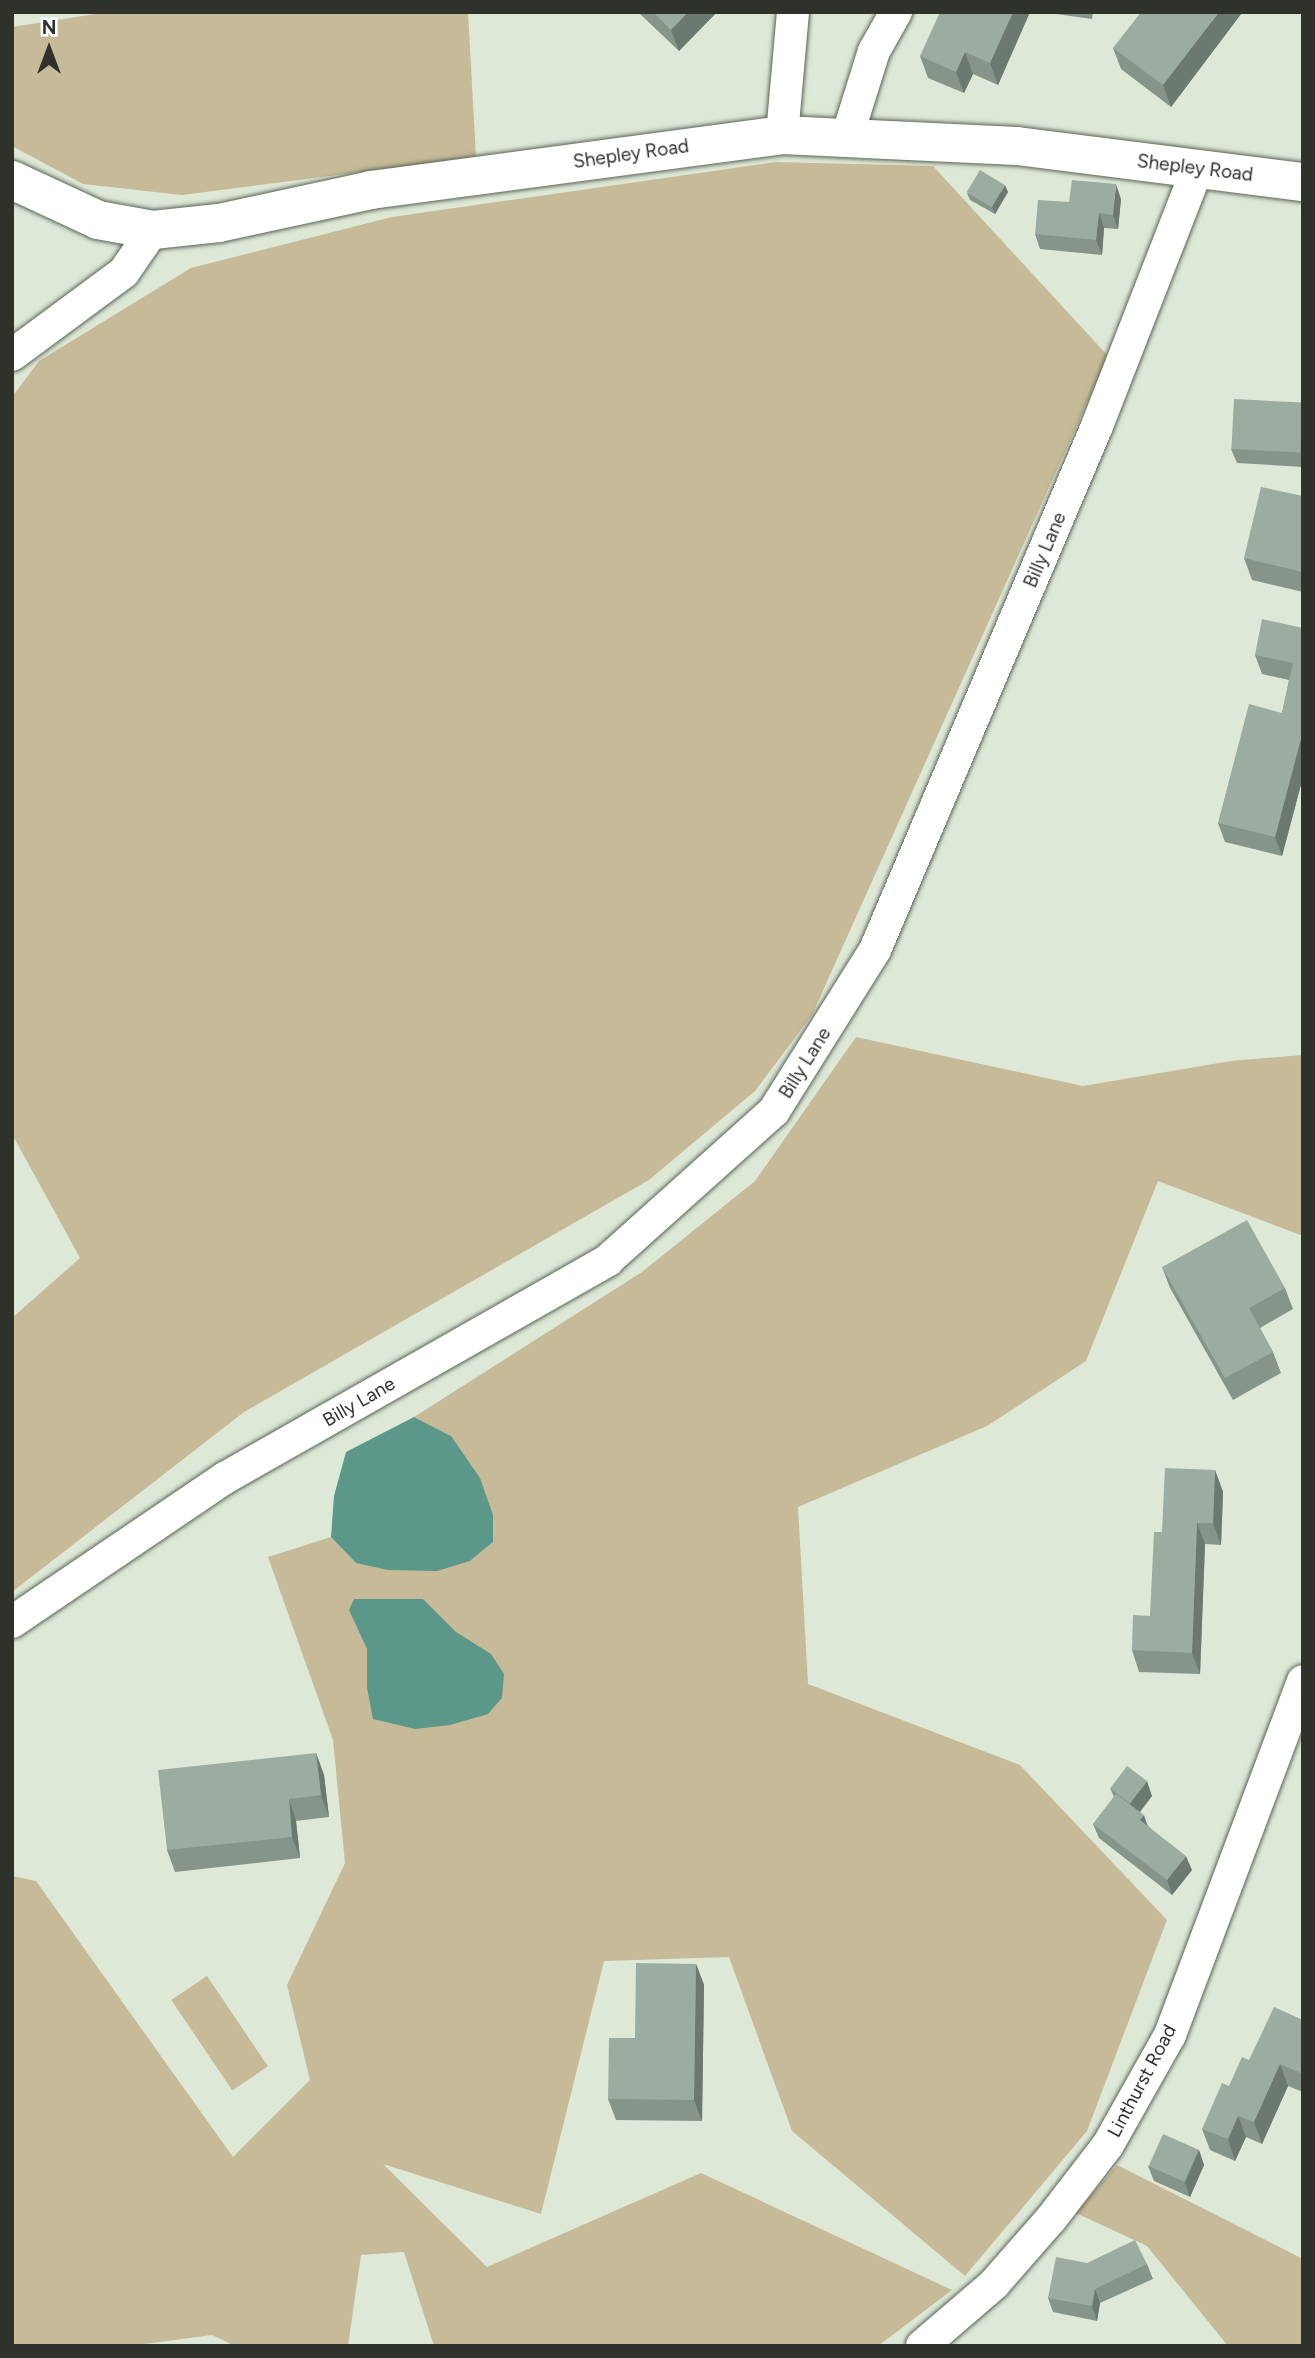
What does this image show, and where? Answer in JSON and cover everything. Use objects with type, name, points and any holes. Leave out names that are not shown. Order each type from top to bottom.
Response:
[{"type":"street","points":[[782,135],[793,12]]},
{"type":"street","points":[[847,137],[874,51],[896,12]]},
{"type":"street","name":"Shepley Road","points":[[12,180],[98,220],[153,230],[219,223],[370,190],[782,135],[1017,146],[1303,182]]},
{"type":"street","name":"Billy Lane","points":[[12,1622],[225,1478],[608,1260],[774,1111],[875,950],[1097,426],[1197,169]]},
{"type":"street","points":[[12,355],[124,272],[153,230]]},
{"type":"street","name":"Linthurst Road","points":[[922,2346],[995,2284],[1051,2219],[1108,2145],[1170,2035],[1303,1681]]},
{"type":"shaded area","points":[[108,12],[468,12],[476,157],[182,195],[83,184],[12,146],[12,27]]},
{"type":"shaded area","points":[[776,162],[933,166],[1108,356],[812,1015],[755,1091],[649,1180],[244,1412],[12,1592],[12,1318],[80,1258],[12,1134],[12,397],[39,361],[191,268],[392,217]]},
{"type":"shaded area","points":[[856,1037],[1083,1086],[1231,1061],[1303,1055],[1303,1236],[1158,1181],[1086,1361],[987,1426],[798,1507],[808,1684],[1020,1765],[1167,1920],[1087,2131],[965,2276],[792,2131],[729,1957],[604,1961],[541,2214],[383,2164],[487,2267],[701,2173],[952,2290],[878,2346],[434,2346],[404,2252],[361,2255],[348,2346],[235,2346],[212,2335],[130,2346],[12,2346],[12,1876],[36,1881],[233,2157],[310,2080],[287,1985],[345,1863],[333,1740],[268,1557],[331,1537],[356,1563],[470,1561],[493,1542],[493,1515],[451,1436],[414,1417],[642,1272],[755,1181]]},
{"type":"shaded area","points":[[207,1976],[268,2066],[232,2090],[171,2000]]},
{"type":"shaded area","points":[[1117,2165],[1303,2259],[1303,2346],[1228,2346],[1147,2246],[1076,2213]]},
{"type":"water","points":[[414,1417],[451,1436],[480,1478],[493,1515],[493,1542],[470,1561],[437,1571],[388,1570],[356,1563],[331,1537],[334,1496],[346,1452]]},
{"type":"water","points":[[354,1599],[423,1599],[456,1632],[491,1654],[504,1674],[502,1698],[488,1714],[450,1725],[415,1729],[373,1719],[367,1688],[367,1649],[349,1610]]},
{"type":"building","points":[[653,12],[688,12],[671,30]]},
{"type":"building","points":[[940,12],[1013,12],[990,63],[965,52],[956,72],[920,56]]},
{"type":"building","points":[[1141,12],[1219,12],[1163,85],[1113,48]]},
{"type":"building","points":[[980,170],[1005,185],[991,207],[967,192]]},
{"type":"building","points":[[1072,180],[1116,184],[1113,215],[1099,213],[1096,240],[1035,234],[1038,200],[1069,202]]},
{"type":"building","points":[[1234,399],[1303,403],[1300,453],[1231,449]]},
{"type":"building","points":[[1261,487],[1303,496],[1303,572],[1244,558]]},
{"type":"building","points":[[1262,619],[1303,628],[1303,731],[1275,837],[1218,823],[1249,704],[1282,713],[1293,663],[1255,655]]},
{"type":"building","points":[[1247,1220],[1285,1288],[1249,1308],[1273,1352],[1225,1378],[1162,1267]]},
{"type":"building","points":[[1165,1468],[1215,1470],[1213,1523],[1197,1523],[1192,1653],[1132,1650],[1133,1615],[1150,1616],[1154,1532],[1162,1532]]},
{"type":"building","points":[[316,1753],[321,1795],[289,1799],[292,1837],[167,1850],[158,1770]]},
{"type":"building","points":[[1127,1766],[1147,1781],[1130,1803],[1110,1788]]},
{"type":"building","points":[[1116,1794],[1144,1815],[1140,1820],[1186,1856],[1167,1880],[1093,1824]]},
{"type":"building","points":[[636,1963],[696,1964],[694,2100],[608,2099],[609,2038],[635,2038]]},
{"type":"building","points":[[1274,2007],[1303,2020],[1303,2074],[1280,2064],[1254,2122],[1238,2116],[1228,2139],[1202,2129],[1222,2083],[1229,2086],[1242,2057],[1249,2060]]},
{"type":"building","points":[[1163,2134],[1199,2150],[1184,2182],[1149,2166]]},
{"type":"building","points":[[1135,2240],[1147,2264],[1095,2289],[1092,2306],[1048,2298],[1056,2257],[1087,2263]]}]
